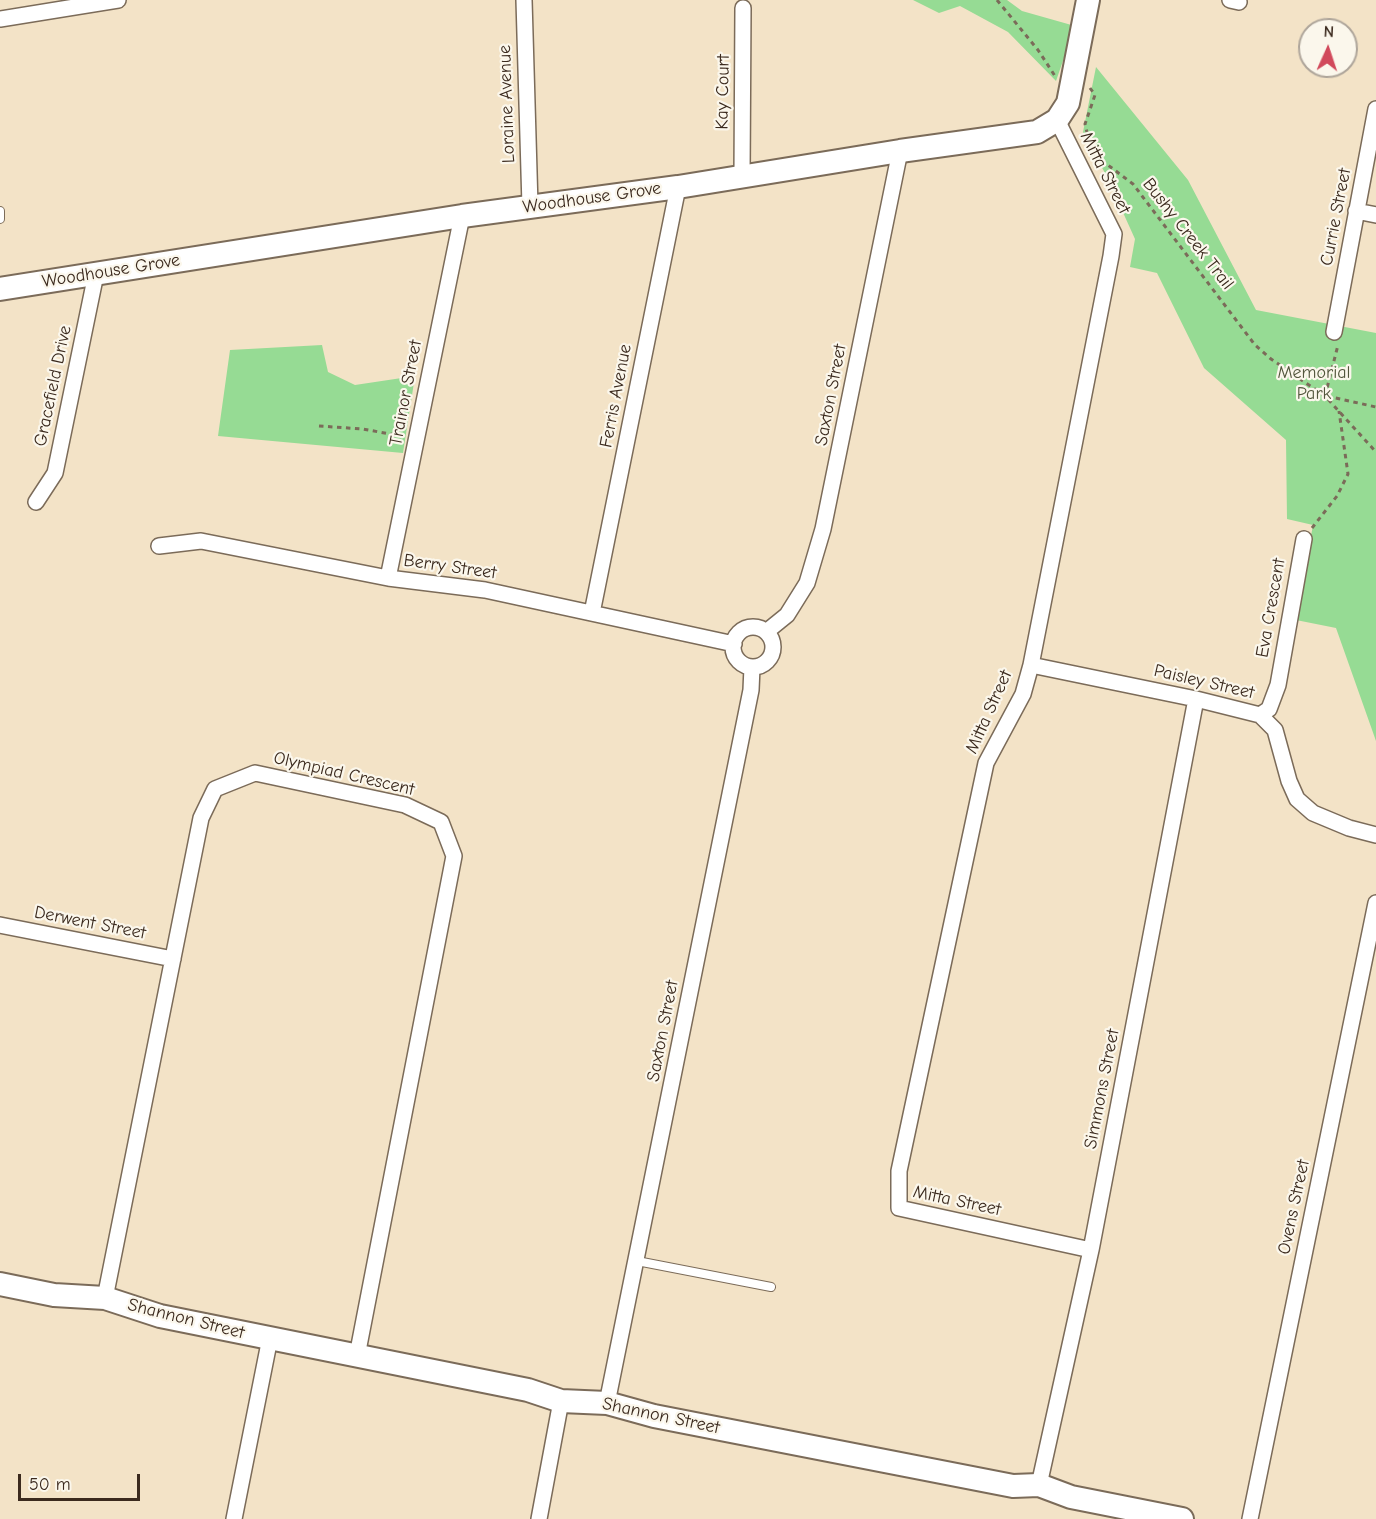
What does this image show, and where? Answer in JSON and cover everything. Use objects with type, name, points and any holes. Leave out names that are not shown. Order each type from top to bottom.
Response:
[{"type":"street","points":[[0,19],[118,0]]},
{"type":"street","name":"Loraine Avenue","points":[[524,0],[530,206]]},
{"type":"street","points":[[1057,120],[1068,103],[1088,0]]},
{"type":"street","name":"Kay Court","points":[[742,176],[743,8]]},
{"type":"street","name":"Currie Street","points":[[1334,332],[1376,109]]},
{"type":"street","name":"Woodhouse Grove","points":[[0,289],[462,216],[678,187],[900,151],[1037,132],[1057,120]]},
{"type":"street","name":"Mitta Street","points":[[1057,120],[1114,234],[1111,256],[1031,664],[1023,694],[986,763],[899,1171],[899,1208],[1091,1250]]},
{"type":"street","name":"Saxton Street","points":[[766,632],[788,615],[807,583],[823,529],[900,151]]},
{"type":"street","name":"Ferris Avenue","points":[[592,613],[678,187]]},
{"type":"street","points":[[1356,212],[1376,215]]},
{"type":"street","name":"Trainor Street","points":[[388,578],[462,216]]},
{"type":"street","name":"Gracefield Drive","points":[[36,502],[55,473],[96,274]]},
{"type":"street","name":"Eva Crescent","points":[[1260,715],[1269,709],[1278,685],[1304,539]]},
{"type":"street","name":"Berry Street","points":[[159,546],[201,541],[388,578],[485,590],[734,644]]},
{"type":"street","points":[[755,627],[766,632],[771,638],[773,651],[762,665],[752,667],[744,665],[737,659],[734,644],[739,633],[755,627]]},
{"type":"street","name":"Paisley Street","points":[[1031,664],[1260,715],[1275,730],[1289,781],[1297,799],[1313,813],[1349,828],[1376,835]]},
{"type":"street","name":"Saxton Street","points":[[607,1403],[751,690],[752,667]]},
{"type":"street","name":"Simmons Street","points":[[1039,1485],[1091,1250],[1196,699]]},
{"type":"street","name":"Olympiad Crescent","points":[[105,1298],[201,818],[215,789],[255,773],[405,805],[441,822],[454,856],[357,1356]]},
{"type":"street","name":"Ovens Street","points":[[1250,1519],[1376,903]]},
{"type":"street","name":"Derwent Street","points":[[0,925],[173,960]]},
{"type":"street","name":"Shannon Street","points":[[0,1284],[54,1295],[105,1298],[160,1316],[528,1390],[561,1401],[607,1403],[654,1416],[1012,1486],[1039,1485],[1071,1497],[1182,1519]]},
{"type":"street","points":[[234,1519],[270,1338]]},
{"type":"street","points":[[539,1519],[561,1401]]},
{"type":"lane","points":[[0,211],[0,219]]},
{"type":"lane","points":[[637,1261],[771,1287]]},
{"type":"path","name":"Bushy Creek Trail","points":[[997,0],[1038,50],[1057,80],[1089,87],[1095,94],[1085,124],[1092,153],[1133,184],[1256,345],[1325,396],[1376,452]]},
{"type":"path","points":[[1334,332],[1339,342],[1325,396],[1376,407]]},
{"type":"path","points":[[1304,539],[1337,496],[1348,474],[1339,411]]},
{"type":"path","points":[[319,426],[363,429],[401,435]]},
{"type":"green space","points":[[913,0],[1007,0],[1022,11],[1075,26],[1056,81],[1008,32],[960,6],[939,13]]},
{"type":"green space","name":"Memorial Park","points":[[1096,67],[1188,180],[1256,310],[1376,333],[1376,741],[1336,628],[1296,620],[1313,525],[1287,519],[1286,440],[1204,368],[1157,273],[1130,267],[1135,239],[1106,175],[1083,132]]},
{"type":"green space","points":[[322,345],[328,372],[355,385],[415,376],[403,453],[218,436],[230,350]]}]
